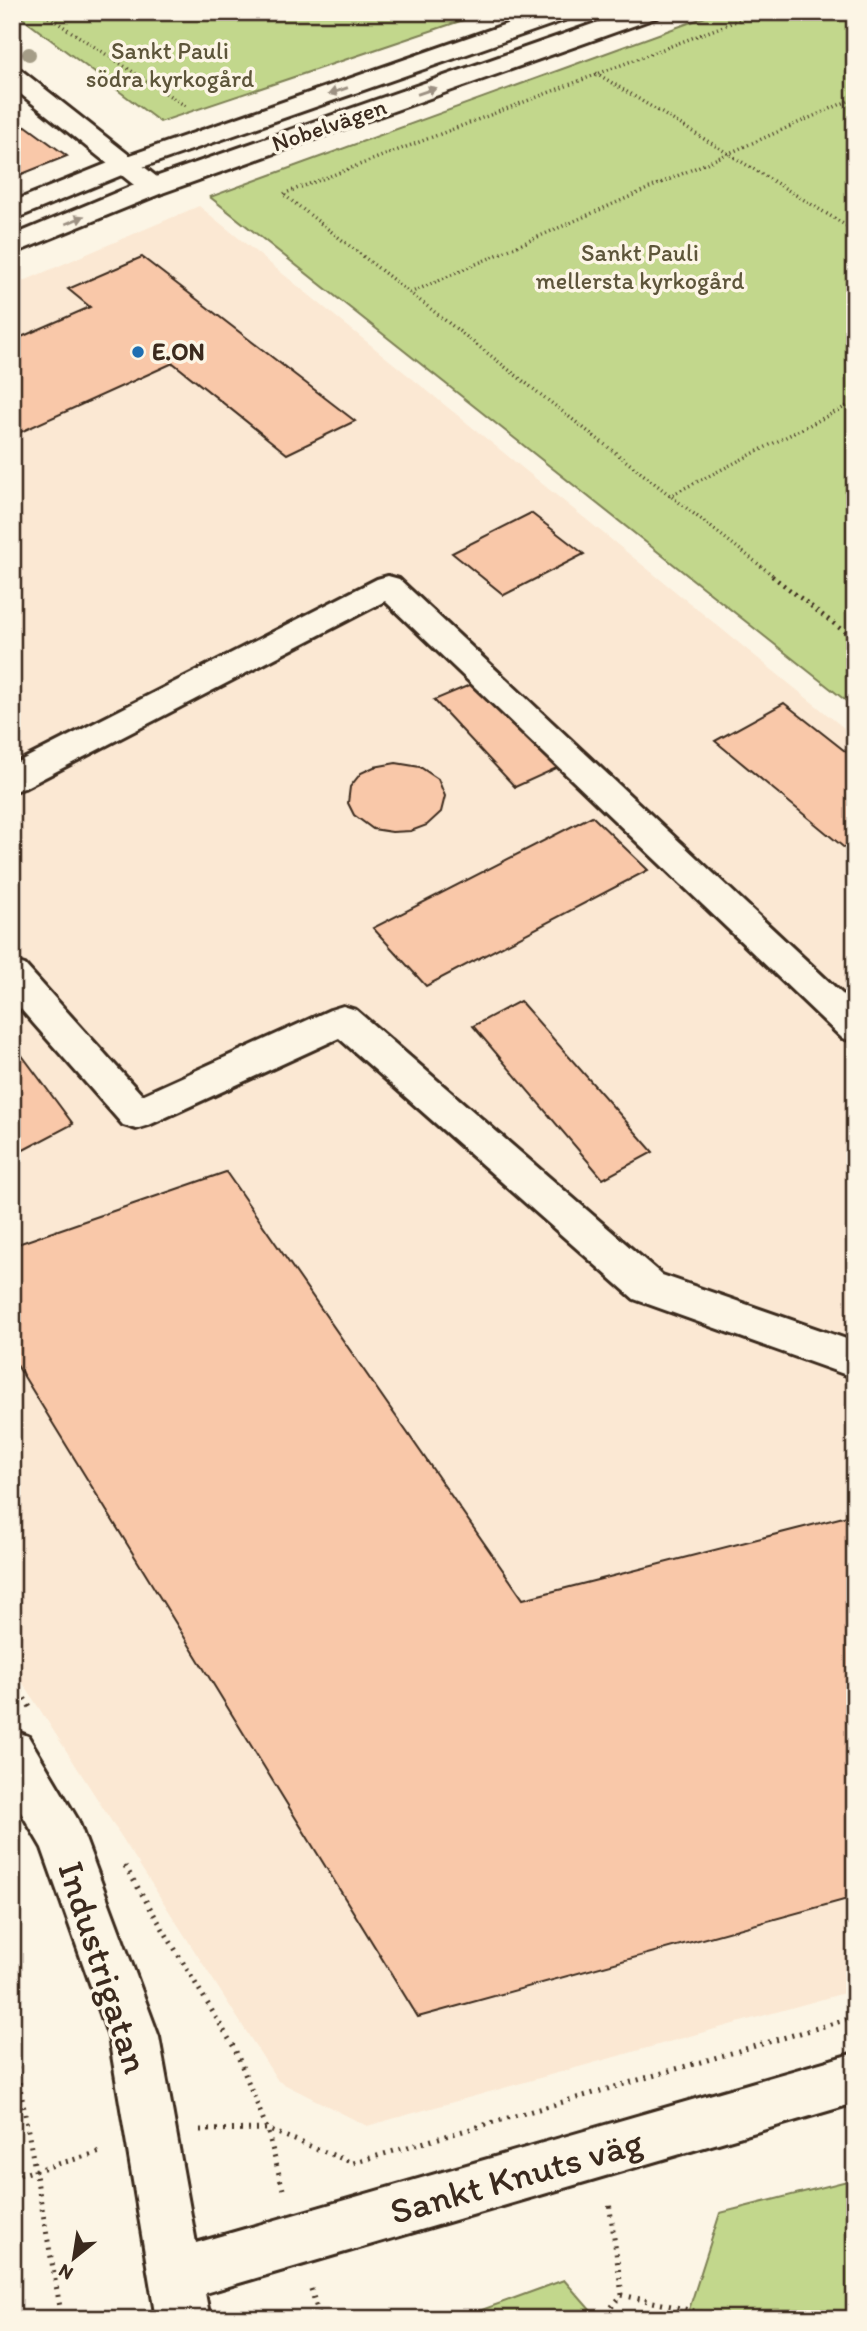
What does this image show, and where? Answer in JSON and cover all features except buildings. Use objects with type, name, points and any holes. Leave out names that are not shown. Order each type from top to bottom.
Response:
[{"type":"main road","name":"Nobelvägen","points":[[12,212],[125,165],[565,12]]},
{"type":"main road","name":"Nobelvägen","points":[[12,246],[153,187],[650,12]]},
{"type":"main road","points":[[12,75],[153,187]]},
{"type":"main road","points":[[12,780],[388,586],[855,1028]]},
{"type":"main road","points":[[12,975],[136,1114],[342,1020],[648,1287],[855,1360]]},
{"type":"main road","name":"Industrigatan","points":[[23,1733],[134,2036],[180,2297]]},
{"type":"main road","name":"Sankt Knuts väg","points":[[180,2297],[602,2151],[855,2078]]},
{"type":"path","points":[[41,12],[185,107]]},
{"type":"path","points":[[760,12],[283,194],[855,640]]},
{"type":"path","points":[[558,45],[597,74],[855,231]]},
{"type":"path","points":[[410,293],[855,98]]},
{"type":"path","points":[[669,496],[855,402]]},
{"type":"path","points":[[12,1678],[23,1733]]},
{"type":"path","points":[[120,1858],[235,2049],[267,2129]]},
{"type":"path","points":[[12,2177],[152,2138],[170,2130],[267,2129],[353,2163],[855,2017]]},
{"type":"path","points":[[12,2043],[60,2307],[59,2319]]},
{"type":"path","points":[[601,2319],[622,2295],[602,2151]]},
{"type":"path","points":[[622,2295],[729,2319]]},
{"type":"shaded area","points":[[199,206],[855,737],[855,1990],[367,2126],[278,2081],[12,1666],[12,286]]},
{"type":"green space","name":"Sankt Pauli södra kyrkogård","points":[[14,12],[487,12],[160,122]]},
{"type":"green space","name":"Sankt Pauli mellersta kyrkogård","points":[[719,12],[855,12],[855,708],[210,197]]},
{"type":"green space","points":[[855,2179],[855,2319],[686,2319],[720,2213]]},
{"type":"green space","points":[[564,2280],[598,2319],[457,2319]]},
{"type":"place","name":"E.ON","points":[[138,352]]}]
